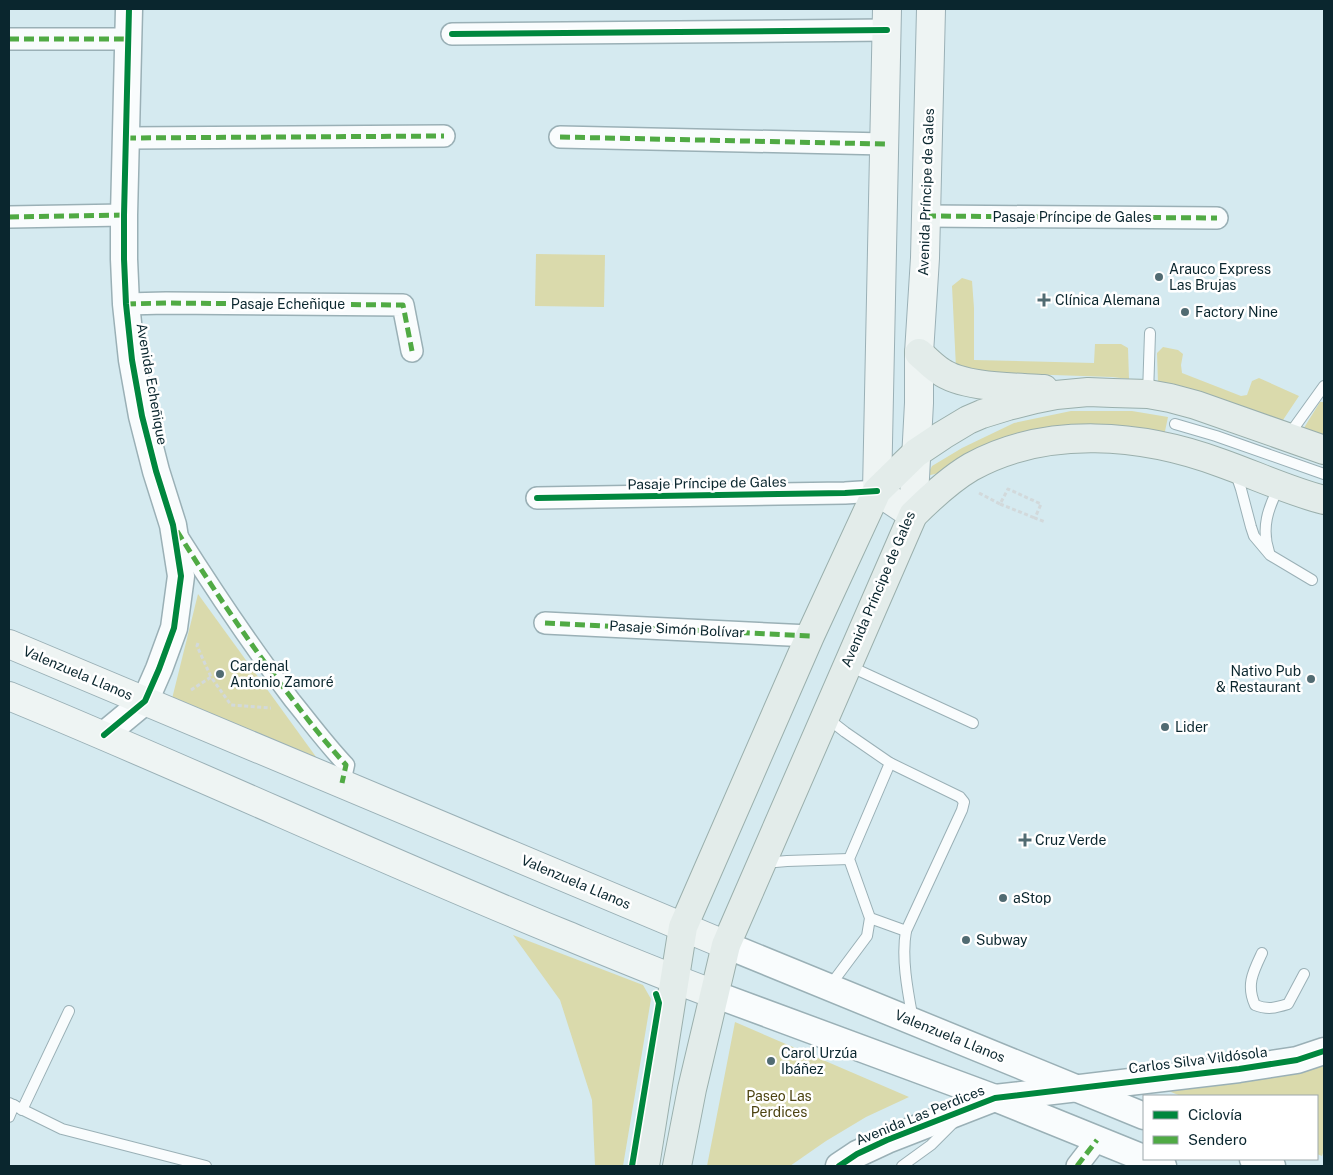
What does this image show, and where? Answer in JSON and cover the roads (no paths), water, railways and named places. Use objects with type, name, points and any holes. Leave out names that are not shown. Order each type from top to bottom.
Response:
[{"type":"main road","name":"Avenida Príncipe de Gales","points":[[677,1166],[692,1090],[726,945],[913,514],[919,353],[925,258],[930,9]]},
{"type":"main road","points":[[877,491],[887,19]]},
{"type":"main road","points":[[919,353],[940,372],[952,378],[975,384],[1148,394],[1170,398],[1196,405],[1324,450]]},
{"type":"main road","points":[[645,1166],[683,927],[810,636],[877,491],[916,453],[968,420],[982,414],[1036,399],[1088,392]]},
{"type":"main road","points":[[877,491],[913,514],[952,479],[990,458],[1042,443],[1108,439],[1154,444],[1184,451],[1324,500]]},
{"type":"main road","name":"Valenzuela Llanos","points":[[9,644],[726,945]]},
{"type":"main road","points":[[9,696],[104,735],[372,854],[674,980],[714,994]]},
{"type":"street","name":"Avenida Echeñique","points":[[104,735],[154,705],[159,669],[174,628],[182,576],[173,525],[156,471],[142,416],[132,360],[126,304],[124,215],[129,9]]},
{"type":"street","points":[[452,34],[887,19]]},
{"type":"street","points":[[9,40],[129,39]]},
{"type":"street","points":[[126,138],[444,136]]},
{"type":"street","points":[[560,138],[885,144]]},
{"type":"street","points":[[9,216],[124,215]]},
{"type":"street","name":"Pasaje Príncipe de Gales","points":[[926,216],[1217,218]]},
{"type":"street","name":"Pasaje Echeñique","points":[[126,304],[403,305],[412,351]]},
{"type":"street","name":"Pasaje Príncipe de Gales","points":[[537,498],[877,491]]},
{"type":"street","name":"Avenida Echeñique","points":[[173,525],[221,601],[274,676],[326,743],[346,765],[342,784]]},
{"type":"street","name":"Pasaje Simón Bolívar","points":[[545,623],[810,636]]},
{"type":"street","name":"Valenzuela Llanos","points":[[726,945],[1143,1116]]},
{"type":"street","points":[[714,994],[995,1098],[1143,1158]]},
{"type":"street","name":"Carlos Silva Vildósola","points":[[1073,1088],[1239,1069],[1297,1060],[1324,1051]]},
{"type":"street","name":"Avenida Las Perdices","points":[[839,1166],[857,1154],[887,1140],[995,1098],[1073,1088]]},
{"type":"street","points":[[1077,1166],[1097,1140]]},
{"type":"street","points":[[1148,1160],[1163,1166]]},
{"type":"street","points":[[1256,1160],[1272,1166]]},
{"type":"lane","points":[[1148,394],[1150,333]]},
{"type":"lane","points":[[1287,438],[1324,386]]},
{"type":"lane","points":[[1175,424],[1216,436],[1324,474]]},
{"type":"lane","points":[[1234,468],[1254,536],[1270,555],[1312,580]]},
{"type":"lane","points":[[1270,555],[1265,542],[1266,518],[1280,486]]},
{"type":"lane","points":[[847,666],[973,723]]},
{"type":"lane","points":[[825,716],[844,732],[890,763],[960,797],[964,802],[906,931],[904,947],[908,993],[914,1021]]},
{"type":"lane","points":[[829,987],[867,936],[870,918],[849,859],[890,763]]},
{"type":"lane","points":[[761,864],[787,861],[849,859]]},
{"type":"lane","points":[[870,918],[906,931]]},
{"type":"lane","points":[[1262,953],[1251,985],[1251,995],[1255,1005],[1265,1009],[1288,1004],[1304,974]]},
{"type":"lane","points":[[9,1117],[69,1011]]},
{"type":"lane","points":[[15,1106],[62,1129],[206,1166]]},
{"type":"lane","points":[[902,1166],[931,1145],[970,1107]]},
{"type":"place","name":"Arauco Express Las Brujas","points":[[1159,277]]},
{"type":"place","name":"Clínica Alemana","points":[[1044,300]]},
{"type":"place","name":"Factory Nine","points":[[1185,312]]},
{"type":"place","name":"Cardenal Antonio Zamoré","points":[[220,674]]},
{"type":"place","name":"Nativo Pub & Restaurant","points":[[1311,679]]},
{"type":"place","name":"Lider","points":[[1165,727]]},
{"type":"place","name":"Cruz Verde","points":[[1025,840]]},
{"type":"place","name":"aStop","points":[[1003,898]]},
{"type":"place","name":"Subway","points":[[966,940]]},
{"type":"place","name":"Carol Urzúa Ibáñez","points":[[771,1061]]},
{"type":"park label","name":"Paseo Las Perdices","points":[[779,1104]]}]
